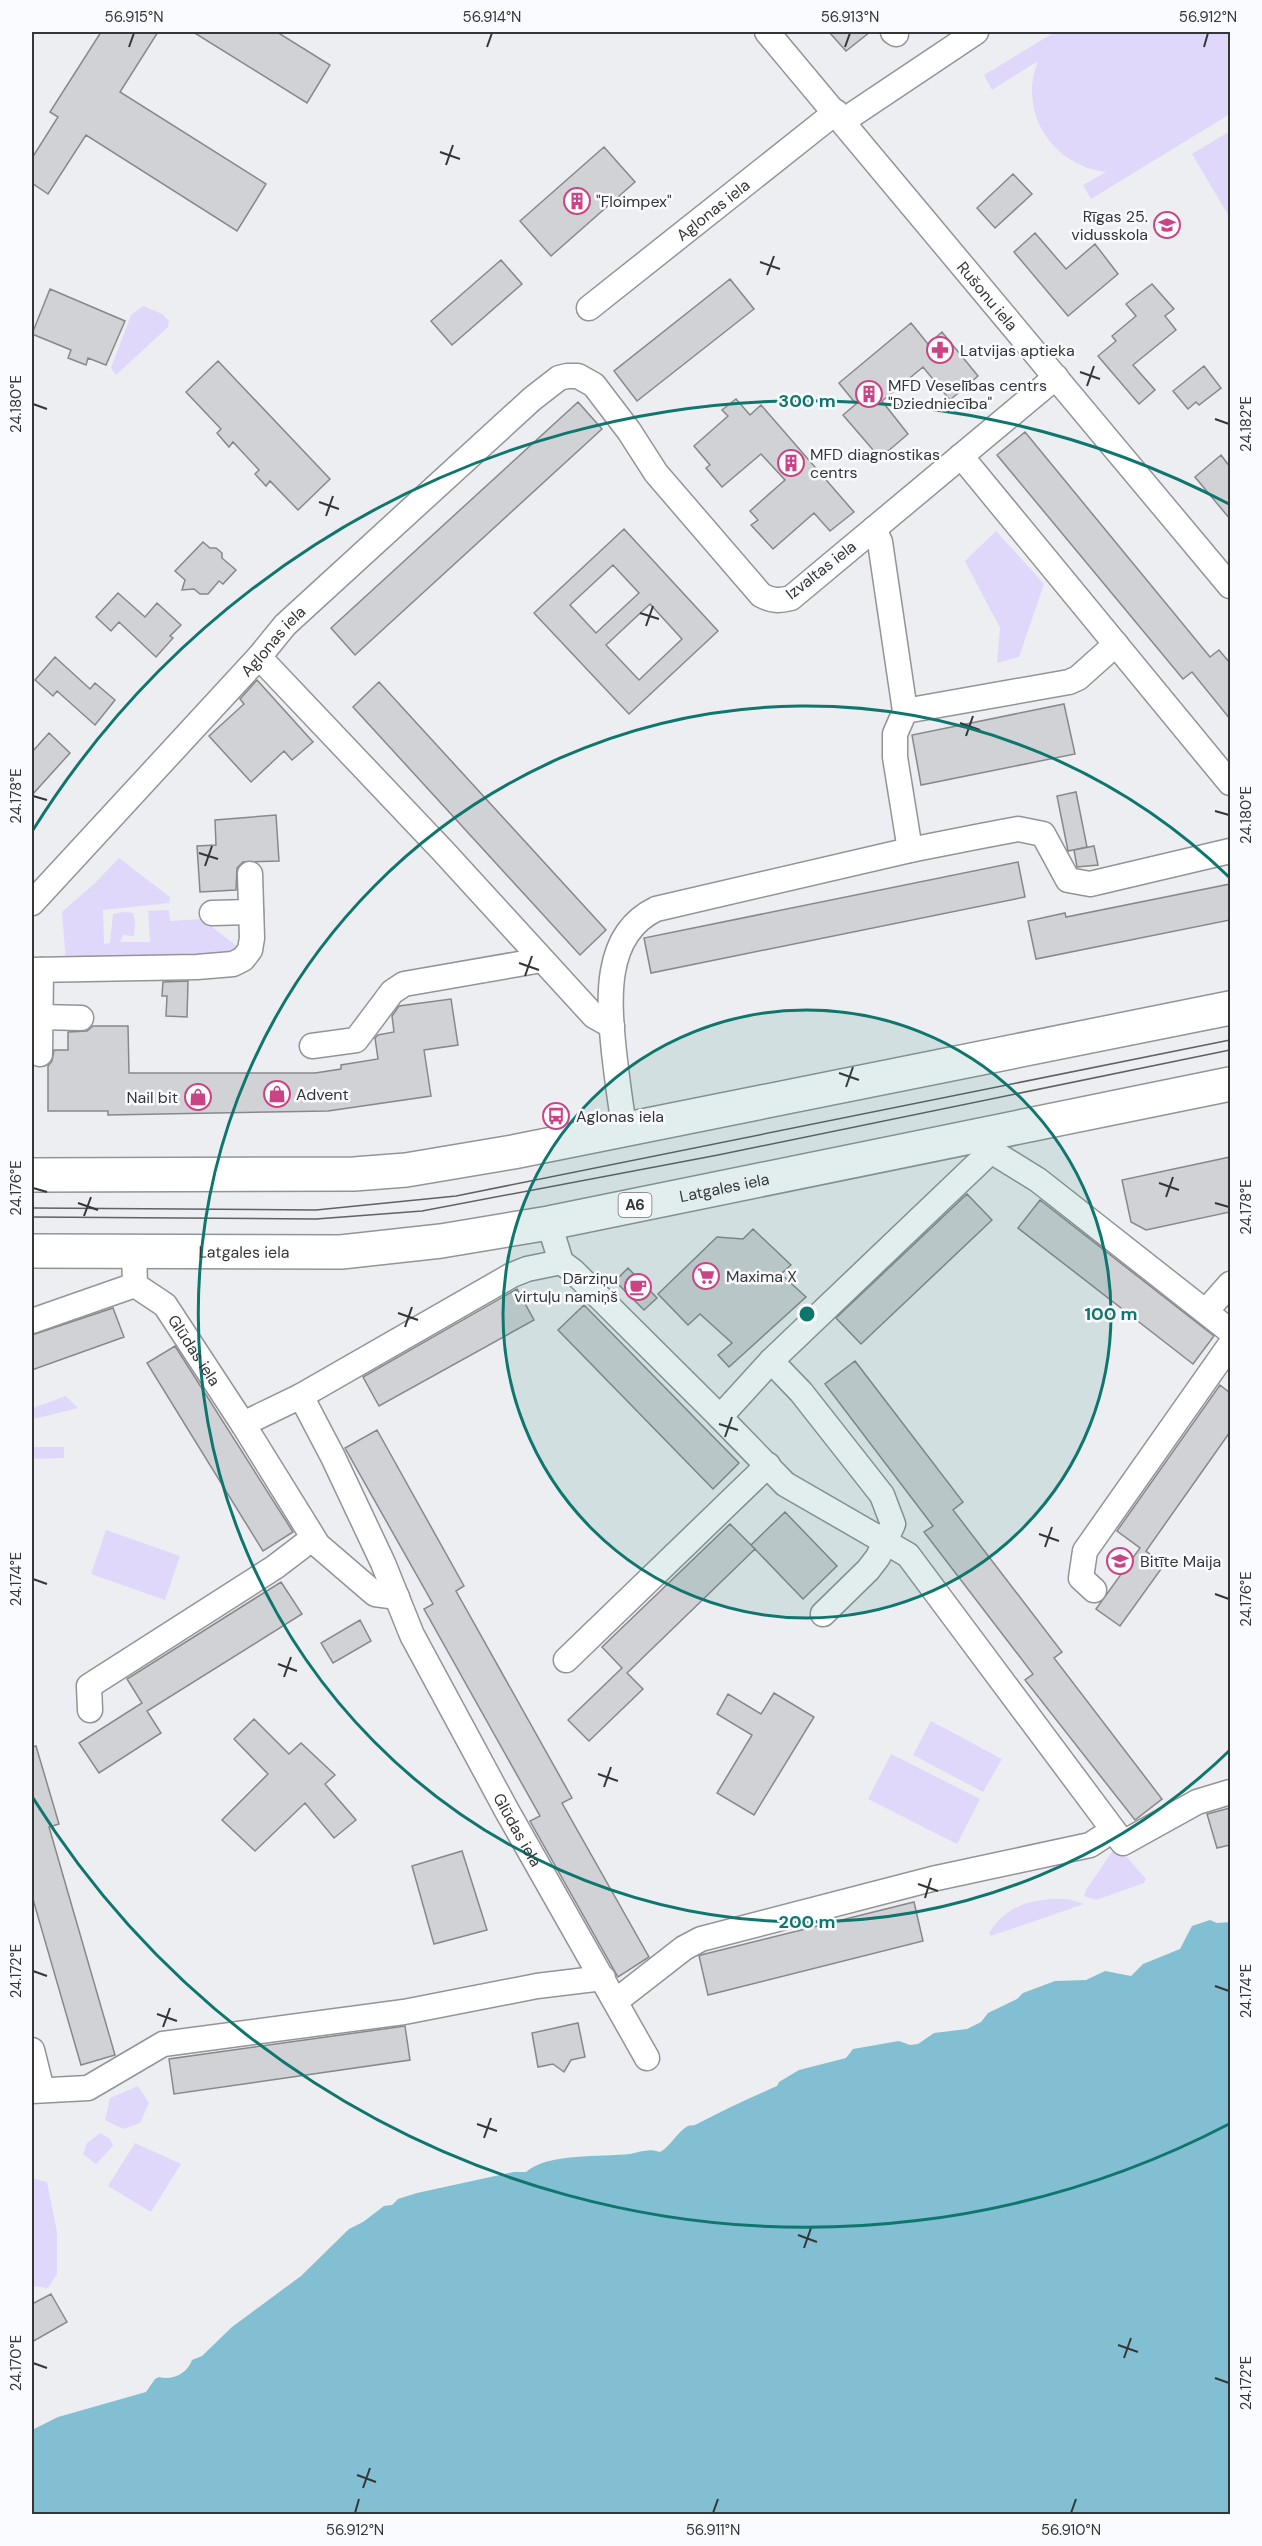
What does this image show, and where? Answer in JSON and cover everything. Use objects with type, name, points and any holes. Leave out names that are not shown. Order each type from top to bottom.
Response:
[{"type":"highway","points":[[32,1175],[354,1174],[406,1170],[513,1152],[1230,1008]]},
{"type":"highway","name":"Latgales iela","points":[[32,1251],[341,1252],[441,1241],[989,1142],[1230,1084]]},
{"type":"street","name":"Rušonu iela","points":[[767,32],[1230,586]]},
{"type":"street","name":"Aglonas iela","points":[[589,308],[840,117],[976,32]]},
{"type":"street","name":"Izvaltas iela","points":[[532,399],[559,378],[567,376],[578,376],[594,385],[629,431],[656,472],[761,595],[770,600],[780,601],[791,598],[1056,377]]},
{"type":"street","name":"Aglonas iela","points":[[32,903],[259,657],[285,625],[532,399]]},
{"type":"street","points":[[961,456],[1230,783]]},
{"type":"street","points":[[874,529],[880,542],[905,711],[895,734],[895,757],[910,850]]},
{"type":"street","points":[[905,711],[1069,682],[1078,678],[1116,644]]},
{"type":"street","points":[[259,657],[443,851],[594,1016],[612,1026]]},
{"type":"street","points":[[624,1130],[609,1003],[612,972],[627,934],[644,915],[657,909],[910,850],[1018,829],[1043,834],[1068,880],[1090,884],[1230,851]]},
{"type":"street","points":[[40,1054],[41,1017],[36,970],[197,967],[233,964],[243,959],[250,950],[252,938],[250,874]]},
{"type":"street","points":[[212,913],[251,912]]},
{"type":"street","points":[[312,1046],[356,1040],[392,992],[404,984],[542,960]]},
{"type":"street","points":[[41,1017],[81,1018]]},
{"type":"street","points":[[720,1417],[771,1361],[989,1142],[1207,1310],[1230,1331]]},
{"type":"street","points":[[549,1223],[561,1263],[573,1271],[785,1484],[908,1555],[1124,1843],[1197,1802],[1230,1792]]},
{"type":"street","points":[[32,1321],[135,1285],[134,1251]]},
{"type":"street","points":[[243,1424],[301,1396],[512,1275],[527,1269],[561,1263]]},
{"type":"street","points":[[1207,1310],[1230,1284]]},
{"type":"street","name":"Glūdas iela","points":[[135,1285],[165,1305],[243,1424],[318,1545],[375,1594],[398,1597]]},
{"type":"street","points":[[1094,1590],[1081,1578],[1084,1551],[1230,1345]]},
{"type":"street","points":[[771,1361],[801,1392],[882,1495],[893,1524],[878,1557],[868,1570],[823,1614]]},
{"type":"street","name":"Glūdas iela","points":[[301,1396],[333,1457],[398,1597],[412,1635],[507,1810],[647,2058]]},
{"type":"street","points":[[566,1660],[768,1465]]},
{"type":"street","points":[[90,1710],[89,1686],[275,1567],[313,1538]]},
{"type":"street","points":[[616,2001],[684,1948],[701,1939],[932,1879],[1090,1845],[1113,1830]]},
{"type":"street","points":[[32,2050],[37,2091],[88,2088],[163,2044],[404,2012],[537,1986],[603,1978]]},
{"type":"shaded area","points":[[1055,32],[1230,32],[1230,114],[1091,199],[1083,185],[1106,172],[1091,169],[1064,155],[1044,133],[1033,105],[1032,89],[1038,61],[992,90],[984,75]]},
{"type":"shaded area","points":[[1230,131],[1230,218],[1192,154]]},
{"type":"shaded area","points":[[143,306],[162,314],[169,321],[168,327],[116,375],[111,368],[131,315]]},
{"type":"shaded area","points":[[996,531],[1044,584],[1019,657],[997,663],[1000,628],[965,561]]},
{"type":"shaded area","points":[[119,858],[170,897],[169,903],[103,910],[104,944],[110,943],[113,914],[133,913],[134,936],[123,935],[120,942],[150,942],[148,911],[169,910],[170,921],[202,919],[242,950],[237,955],[66,964],[62,912]]},
{"type":"shaded area","points":[[66,1396],[78,1408],[34,1419],[33,1408]]},
{"type":"shaded area","points":[[32,1447],[64,1447],[64,1458],[32,1459]]},
{"type":"shaded area","points":[[106,1530],[180,1556],[165,1600],[91,1574]]},
{"type":"shaded area","points":[[931,1721],[1002,1759],[983,1792],[913,1755]]},
{"type":"shaded area","points":[[891,1754],[980,1799],[957,1844],[868,1799]]},
{"type":"shaded area","points":[[1119,1848],[1146,1879],[1144,1883],[1096,1900],[1084,1896],[1114,1849]]},
{"type":"shaded area","points":[[1053,1899],[1068,1899],[1084,1904],[991,1936],[989,1933],[1002,1917],[1016,1907]]},
{"type":"shaded area","points":[[138,2086],[149,2103],[140,2123],[123,2129],[105,2120],[110,2098]]},
{"type":"shaded area","points":[[100,2133],[110,2139],[113,2146],[96,2164],[83,2154],[87,2143]]},
{"type":"shaded area","points":[[135,2143],[181,2164],[151,2212],[108,2186]]},
{"type":"shaded area","points":[[32,2178],[47,2182],[57,2232],[57,2274],[48,2288],[33,2286],[32,2282]]},
{"type":"water","points":[[1210,1920],[1217,1923],[1230,1922],[1230,2514],[32,2514],[32,2430],[58,2417],[146,2392],[159,2377],[169,2378],[179,2375],[187,2369],[192,2360],[202,2356],[232,2327],[301,2276],[349,2229],[363,2222],[384,2206],[392,2205],[398,2199],[417,2193],[514,2172],[526,2172],[535,2166],[561,2159],[630,2154],[648,2150],[660,2152],[688,2126],[696,2125],[777,2086],[779,2082],[799,2070],[846,2058],[853,2049],[899,2041],[910,2045],[918,2044],[934,2033],[967,2029],[981,2022],[988,2013],[1017,1999],[1023,1993],[1055,1981],[1086,1980],[1105,1971],[1131,1976],[1143,1964],[1180,1949],[1192,1926]]},
{"type":"building","points":[[101,32],[158,32],[120,92],[266,184],[237,231],[86,135],[48,194],[32,183],[32,158],[58,117],[50,112]]},
{"type":"building","points":[[193,32],[277,32],[330,65],[307,103]]},
{"type":"building","points":[[829,32],[870,32],[846,51]]},
{"type":"building","name":"\"Floimpex\"","points":[[604,147],[635,182],[551,256],[520,221]]},
{"type":"building","points":[[1013,174],[1032,194],[995,228],[977,208]]},
{"type":"building","points":[[1035,233],[1066,269],[1095,244],[1118,274],[1068,316],[1014,252]]},
{"type":"building","points":[[501,260],[522,284],[452,345],[431,321]]},
{"type":"building","points":[[730,279],[754,309],[637,401],[614,371]]},
{"type":"building","points":[[1152,284],[1174,309],[1165,316],[1176,330],[1133,365],[1155,390],[1139,404],[1098,356],[1116,341],[1112,336],[1136,316],[1126,304]]},
{"type":"building","points":[[50,289],[125,321],[106,365],[88,358],[86,365],[68,358],[71,350],[32,334]]},
{"type":"building","name":"MFD Veselības centrs \"Dziedniecība\"","points":[[911,323],[928,344],[942,332],[978,376],[950,400],[923,367],[882,401],[908,434],[880,458],[843,415],[856,404],[839,383]]},
{"type":"building","points":[[218,361],[330,479],[298,510],[270,481],[266,486],[255,474],[259,470],[233,442],[229,447],[217,433],[221,429],[186,392]]},
{"type":"building","points":[[1204,366],[1221,388],[1199,405],[1196,402],[1188,409],[1173,391]]},
{"type":"building","points":[[736,399],[750,415],[761,405],[854,512],[830,531],[814,513],[773,549],[751,525],[758,520],[750,511],[785,480],[761,454],[722,487],[706,468],[710,465],[694,446],[728,416],[722,410]]},
{"type":"building","points":[[578,402],[602,429],[355,655],[331,628]]},
{"type":"building","points":[[1025,432],[1210,657],[1219,650],[1230,663],[1230,719],[1192,672],[1183,679],[997,455]]},
{"type":"building","points":[[1221,455],[1230,467],[1230,519],[1195,477]]},
{"type":"building","points":[[624,529],[718,631],[629,714],[534,613]],"holes":[[[613,565],[639,593],[596,633],[570,605]],[[650,604],[682,639],[639,680],[606,645]]]},
{"type":"building","points":[[203,542],[222,553],[222,558],[236,570],[223,584],[219,581],[208,594],[200,594],[194,589],[182,590],[185,580],[175,571]]},
{"type":"building","points":[[118,593],[145,617],[157,603],[181,625],[170,636],[173,638],[156,657],[119,622],[111,631],[96,617]]},
{"type":"building","points":[[55,657],[90,689],[95,683],[115,700],[95,725],[57,691],[53,696],[35,680]]},
{"type":"building","points":[[257,680],[313,742],[292,760],[284,751],[251,782],[209,736],[244,704],[240,699]]},
{"type":"building","points":[[379,682],[606,930],[580,955],[353,707]]},
{"type":"building","points":[[1064,704],[1075,754],[921,785],[912,735]]},
{"type":"building","points":[[49,733],[70,753],[32,795],[32,752]]},
{"type":"building","points":[[1076,792],[1087,847],[1068,851],[1057,796]]},
{"type":"building","points":[[276,815],[279,861],[243,862],[237,868],[236,890],[200,892],[197,846],[216,845],[215,820]]},
{"type":"building","points":[[1094,846],[1098,865],[1077,867],[1074,850]]},
{"type":"building","points":[[1018,862],[1025,897],[651,973],[644,938]]},
{"type":"building","points":[[1230,884],[1230,920],[1036,959],[1028,921],[1065,913],[1066,917]]},
{"type":"building","points":[[188,981],[187,1017],[166,1016],[167,996],[162,996],[163,982]]},
{"type":"building","points":[[451,999],[458,1045],[424,1050],[431,1096],[328,1111],[108,1115],[108,1111],[48,1111],[48,1066],[52,1061],[54,1050],[68,1050],[68,1032],[87,1031],[93,1026],[128,1026],[129,1073],[315,1073],[341,1069],[341,1065],[378,1059],[375,1038],[378,1035],[394,1032],[392,1016],[399,1006]]},
{"type":"building","points":[[1230,1157],[1230,1212],[1146,1230],[1131,1222],[1122,1180]]},
{"type":"building","points":[[967,1194],[992,1220],[861,1344],[836,1318]]},
{"type":"building","points":[[1040,1200],[1214,1336],[1193,1364],[1018,1228]]},
{"type":"building","points":[[753,1229],[791,1265],[781,1274],[806,1297],[729,1367],[718,1355],[732,1343],[700,1314],[688,1325],[658,1294],[717,1237],[743,1239]]},
{"type":"building","points":[[628,1268],[657,1298],[644,1310],[615,1281]]},
{"type":"building","points":[[517,1289],[534,1320],[379,1406],[363,1377]]},
{"type":"building","points":[[584,1305],[739,1463],[713,1489],[558,1330]]},
{"type":"building","points":[[113,1308],[124,1337],[32,1370],[32,1335]]},
{"type":"building","points":[[175,1346],[293,1532],[263,1551],[147,1363]]},
{"type":"building","points":[[855,1361],[963,1502],[953,1510],[1062,1652],[1054,1658],[1162,1799],[1135,1820],[1025,1680],[1033,1674],[924,1532],[933,1526],[825,1384]]},
{"type":"building","points":[[1220,1385],[1230,1393],[1230,1432],[1146,1551],[1164,1565],[1120,1626],[1096,1609],[1140,1548],[1117,1531]]},
{"type":"building","points":[[377,1430],[464,1586],[456,1591],[572,1798],[562,1803],[649,1957],[618,1977],[530,1821],[540,1816],[424,1609],[433,1604],[345,1448]]},
{"type":"building","points":[[785,1512],[837,1566],[803,1599],[751,1545]]},
{"type":"building","points":[[730,1524],[755,1549],[627,1673],[643,1689],[589,1741],[568,1720],[622,1668],[602,1647]]},
{"type":"building","points":[[281,1582],[302,1614],[147,1711],[161,1733],[99,1773],[79,1743],[142,1703],[127,1679]]},
{"type":"building","points":[[360,1620],[371,1641],[333,1663],[321,1643]]},
{"type":"building","points":[[774,1693],[814,1717],[754,1815],[717,1793],[752,1735],[717,1714],[728,1694],[761,1714]]},
{"type":"building","points":[[254,1719],[289,1754],[301,1743],[335,1775],[325,1784],[356,1820],[334,1838],[305,1803],[255,1851],[222,1820],[268,1774],[234,1739]]},
{"type":"building","points":[[36,1746],[59,1824],[49,1827],[115,2055],[81,2065],[32,1896],[32,1747]]},
{"type":"building","points":[[1230,1808],[1230,1845],[1217,1848],[1207,1814]]},
{"type":"building","points":[[462,1851],[487,1930],[434,1944],[412,1866]]},
{"type":"building","points":[[914,1902],[923,1941],[708,1995],[699,1956],[701,1955]]},
{"type":"building","points":[[578,2023],[585,2057],[571,2060],[564,2072],[553,2064],[538,2067],[532,2033]]},
{"type":"building","points":[[405,2026],[410,2060],[174,2094],[169,2059]]},
{"type":"building","points":[[51,2294],[67,2322],[32,2342],[32,2304]]},
{"type":"tram line","points":[[32,1208],[316,1210],[456,1196],[1230,1040]]},
{"type":"tram line","points":[[32,1217],[316,1219],[422,1211],[718,1155],[1230,1050]]},
{"type":"place","name":"\"Floimpex\"","points":[[577,201]]},
{"type":"place","name":"Rīgas 25. vidusskola","points":[[1167,225]]},
{"type":"place","name":"Latvijas aptieka","points":[[940,350]]},
{"type":"place","name":"MFD Veselības centrs \"Dziedniecība\"","points":[[869,394]]},
{"type":"place","name":"MFD diagnostikas centrs","points":[[791,463]]},
{"type":"place","name":"Advent","points":[[277,1094]]},
{"type":"place","name":"Nail bit","points":[[198,1097]]},
{"type":"place","name":"Aglonas iela","points":[[556,1116]]},
{"type":"place","name":"Maxima X","points":[[706,1276]]},
{"type":"place","name":"Dārziņu virtuļu namiņš","points":[[638,1287]]},
{"type":"place","name":"Bitīte Maija","points":[[1120,1561]]}]
